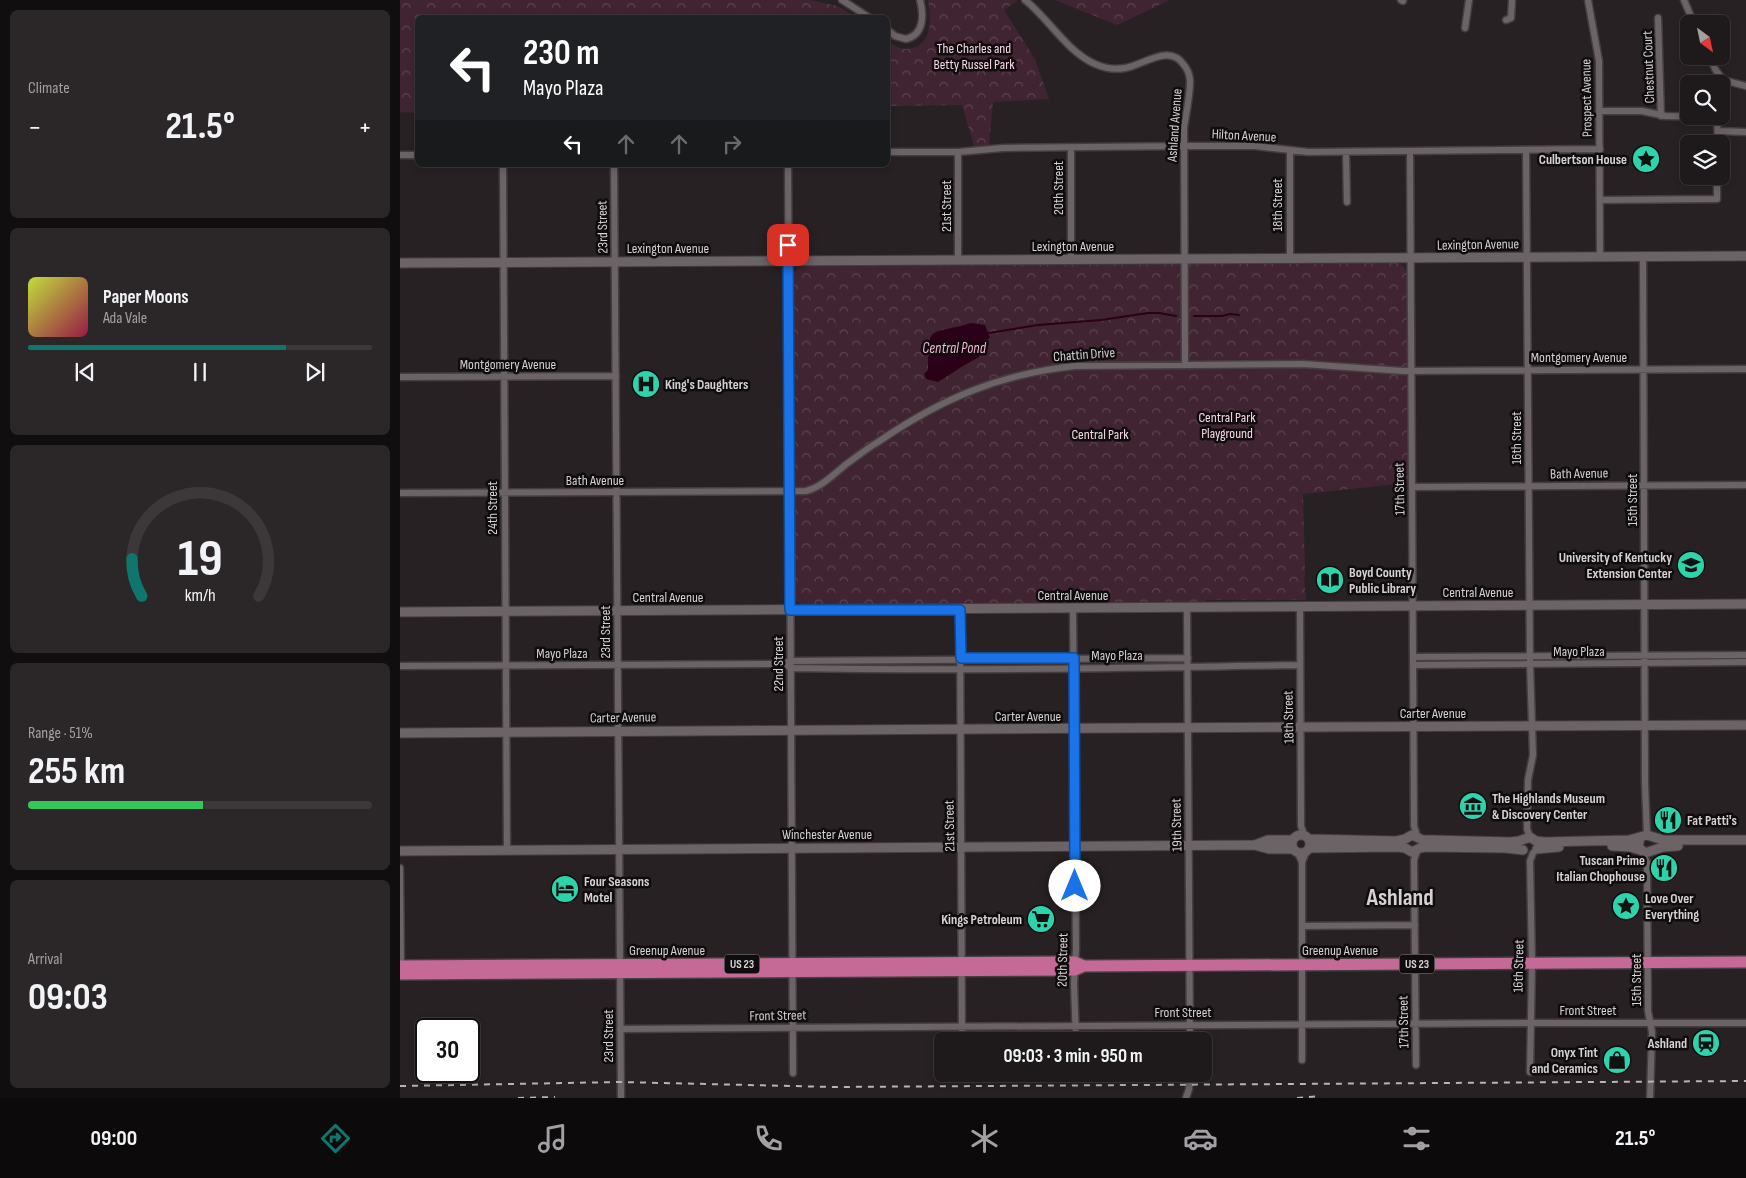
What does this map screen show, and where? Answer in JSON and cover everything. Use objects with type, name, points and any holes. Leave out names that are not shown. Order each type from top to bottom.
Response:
[{"type":"highway","name":"Greenup Avenue","points":[[401,970],[1746,962]]},
{"type":"street","points":[[842,0],[865,15]]},
{"type":"street","points":[[890,32],[895,36],[906,39],[920,30],[922,16],[920,0]]},
{"type":"street","name":"Ashland Avenue","points":[[1025,0],[1072,47],[1095,64],[1113,69],[1125,68],[1159,56],[1168,55],[1179,58],[1189,73],[1190,82],[1184,128],[1185,364]]},
{"type":"street","points":[[1464,28],[1469,0]]},
{"type":"street","points":[[1506,20],[1511,18],[1512,0]]},
{"type":"street","name":"Prospect Avenue","points":[[1588,0],[1599,61],[1600,256]]},
{"type":"street","points":[[1684,0],[1690,15]]},
{"type":"street","name":"Chestnut Court","points":[[1658,18],[1662,116]]},
{"type":"street","points":[[1713,65],[1723,80],[1746,86]]},
{"type":"street","points":[[1599,111],[1642,111],[1662,116],[1718,117],[1718,135]]},
{"type":"street","points":[[1718,131],[1746,132]]},
{"type":"street","name":"Hilton Avenue","points":[[890,152],[958,152],[1003,148],[1184,146],[1255,146],[1290,151],[1346,152],[1600,149]]},
{"type":"street","name":"20th Street","points":[[1071,147],[1071,259]]},
{"type":"street","name":"16th Street","points":[[1526,150],[1529,606],[1532,726],[1527,829],[1530,848],[1532,964],[1530,1072]]},
{"type":"street","name":"18th Street","points":[[1290,151],[1290,259]]},
{"type":"street","name":"17th Street","points":[[1410,151],[1413,845],[1416,1065]]},
{"type":"street","name":"21st Street","points":[[958,152],[958,260]]},
{"type":"street","points":[[1346,152],[1347,202]]},
{"type":"street","points":[[400,155],[415,155]]},
{"type":"street","name":"24th Street","points":[[503,167],[507,850]]},
{"type":"street","name":"23rd Street","points":[[614,167],[621,1098]]},
{"type":"street","name":"22nd Street","points":[[788,167],[790,610],[788,664],[794,1072]]},
{"type":"street","points":[[1600,200],[1717,198],[1717,185]]},
{"type":"street","name":"15th Street","points":[[1643,256],[1647,837]]},
{"type":"street","name":"Lexington Avenue","points":[[400,263],[1746,256]]},
{"type":"street","name":"Chattin Drive","points":[[790,491],[806,491],[815,488],[862,452],[925,413],[956,397],[995,382],[1038,371],[1076,366],[1302,364],[1411,371]]},
{"type":"street","name":"Montgomery Avenue","points":[[1411,371],[1746,369]]},
{"type":"street","name":"Montgomery Avenue","points":[[400,377],[616,376]]},
{"type":"street","name":"Bath Avenue","points":[[1412,487],[1746,485]]},
{"type":"street","name":"Bath Avenue","points":[[400,493],[790,491]]},
{"type":"street","name":"Central Avenue","points":[[400,612],[1746,604]]},
{"type":"street","name":"18th Street","points":[[1300,607],[1302,1060]]},
{"type":"street","name":"19th Street","points":[[1188,608],[1187,728],[1190,1032]]},
{"type":"street","name":"20th Street","points":[[1073,609],[1078,966],[1075,1032]]},
{"type":"street","name":"21st Street","points":[[960,610],[962,1032]]},
{"type":"street","name":"Mayo Plaza","points":[[1413,657],[1746,654]]},
{"type":"street","name":"Mayo Plaza","points":[[400,666],[788,664],[961,658],[1188,658]]},
{"type":"street","name":"Mayo Plaza","points":[[1413,665],[1746,662]]},
{"type":"street","name":"Mayo Plaza","points":[[788,664],[961,669],[1300,665]]},
{"type":"street","name":"Carter Avenue","points":[[400,733],[790,729],[960,730],[1746,725]]},
{"type":"street","points":[[1647,837],[1657,844],[1647,851],[1638,844],[1647,837]]},
{"type":"street","name":"Winchester Avenue","points":[[1530,848],[1647,837],[1667,841],[1746,840]]},
{"type":"street","name":"Winchester Avenue","points":[[400,851],[1254,845],[1269,849],[1301,844],[1396,841],[1413,845],[1507,842],[1530,848],[1572,846],[1630,847],[1647,851],[1679,846],[1746,846]]},
{"type":"street","name":"15th Street","points":[[1647,851],[1648,1011],[1652,1023],[1650,1098]]},
{"type":"street","points":[[400,868],[401,970]]},
{"type":"street","points":[[1302,926],[1415,925]]},
{"type":"street","name":"Front Street","points":[[620,1029],[1075,1025],[1746,1023]]},
{"type":"street","points":[[1186,1098],[1189,1082]]},
{"type":"green space","points":[[400,0],[810,0],[837,6],[853,15],[415,15],[415,113],[400,112]]},
{"type":"green space","name":"The Charles and Betty Russel Park","points":[[928,0],[1018,0],[1004,10],[1035,59],[1049,99],[993,102],[989,145],[974,146],[962,105],[890,106],[890,42],[902,49],[920,45],[927,35],[930,14]]},
{"type":"green space","points":[[1055,0],[1170,0],[1117,25]]},
{"type":"green space","name":"Central Park","points":[[1399,263],[1405,268],[1407,274],[1408,481],[1406,483],[1303,494],[1306,600],[1206,600],[1203,603],[801,605],[795,599],[793,274],[798,267]]},
{"type":"water","name":"Central Pond","points":[[971,323],[985,325],[990,338],[983,341],[979,357],[938,382],[926,379],[924,374],[928,370],[928,357],[932,352],[930,345],[931,336],[937,332]]},
{"type":"waterway","points":[[989,333],[1038,325],[1101,320],[1148,313],[1176,316]]},
{"type":"waterway","points":[[1194,316],[1239,315]]},
{"type":"railway","points":[[400,1086],[620,1082],[834,1087],[1746,1081]]},
{"type":"railway","points":[[1297,1098],[1321,1096]]},
{"type":"railway","points":[[518,1098],[555,1097]]},
{"type":"place","name":"Culbertson House","points":[[1646,159]]},
{"type":"place","name":"King's Daughters","points":[[646,384]]},
{"type":"place","name":"University of Kentucky Extension Center","points":[[1691,565]]},
{"type":"place","name":"Boyd County Public Library","points":[[1330,580]]},
{"type":"place","name":"The Highlands Museum & Discovery Center","points":[[1473,806]]},
{"type":"place","name":"Fat Patti's","points":[[1668,820]]},
{"type":"place","name":"Tuscan Prime Italian Chophouse","points":[[1664,868]]},
{"type":"place","name":"Four Seasons Motel","points":[[565,889]]},
{"type":"place","name":"Love Over Everything","points":[[1626,906]]},
{"type":"place","name":"Kings Petroleum","points":[[1041,919]]},
{"type":"place","name":"Ashland","points":[[1706,1043]]},
{"type":"place","name":"Onyx Tint and Ceramics","points":[[1617,1060]]},
{"type":"district","name":"Ashland","points":[[1400,897]]},
{"type":"route","points":[[788,245],[790,610],[960,610],[961,658],[1074,658],[1075,886]]},
{"type":"park label","name":"Central Park Playground","points":[[1227,426]]}]
